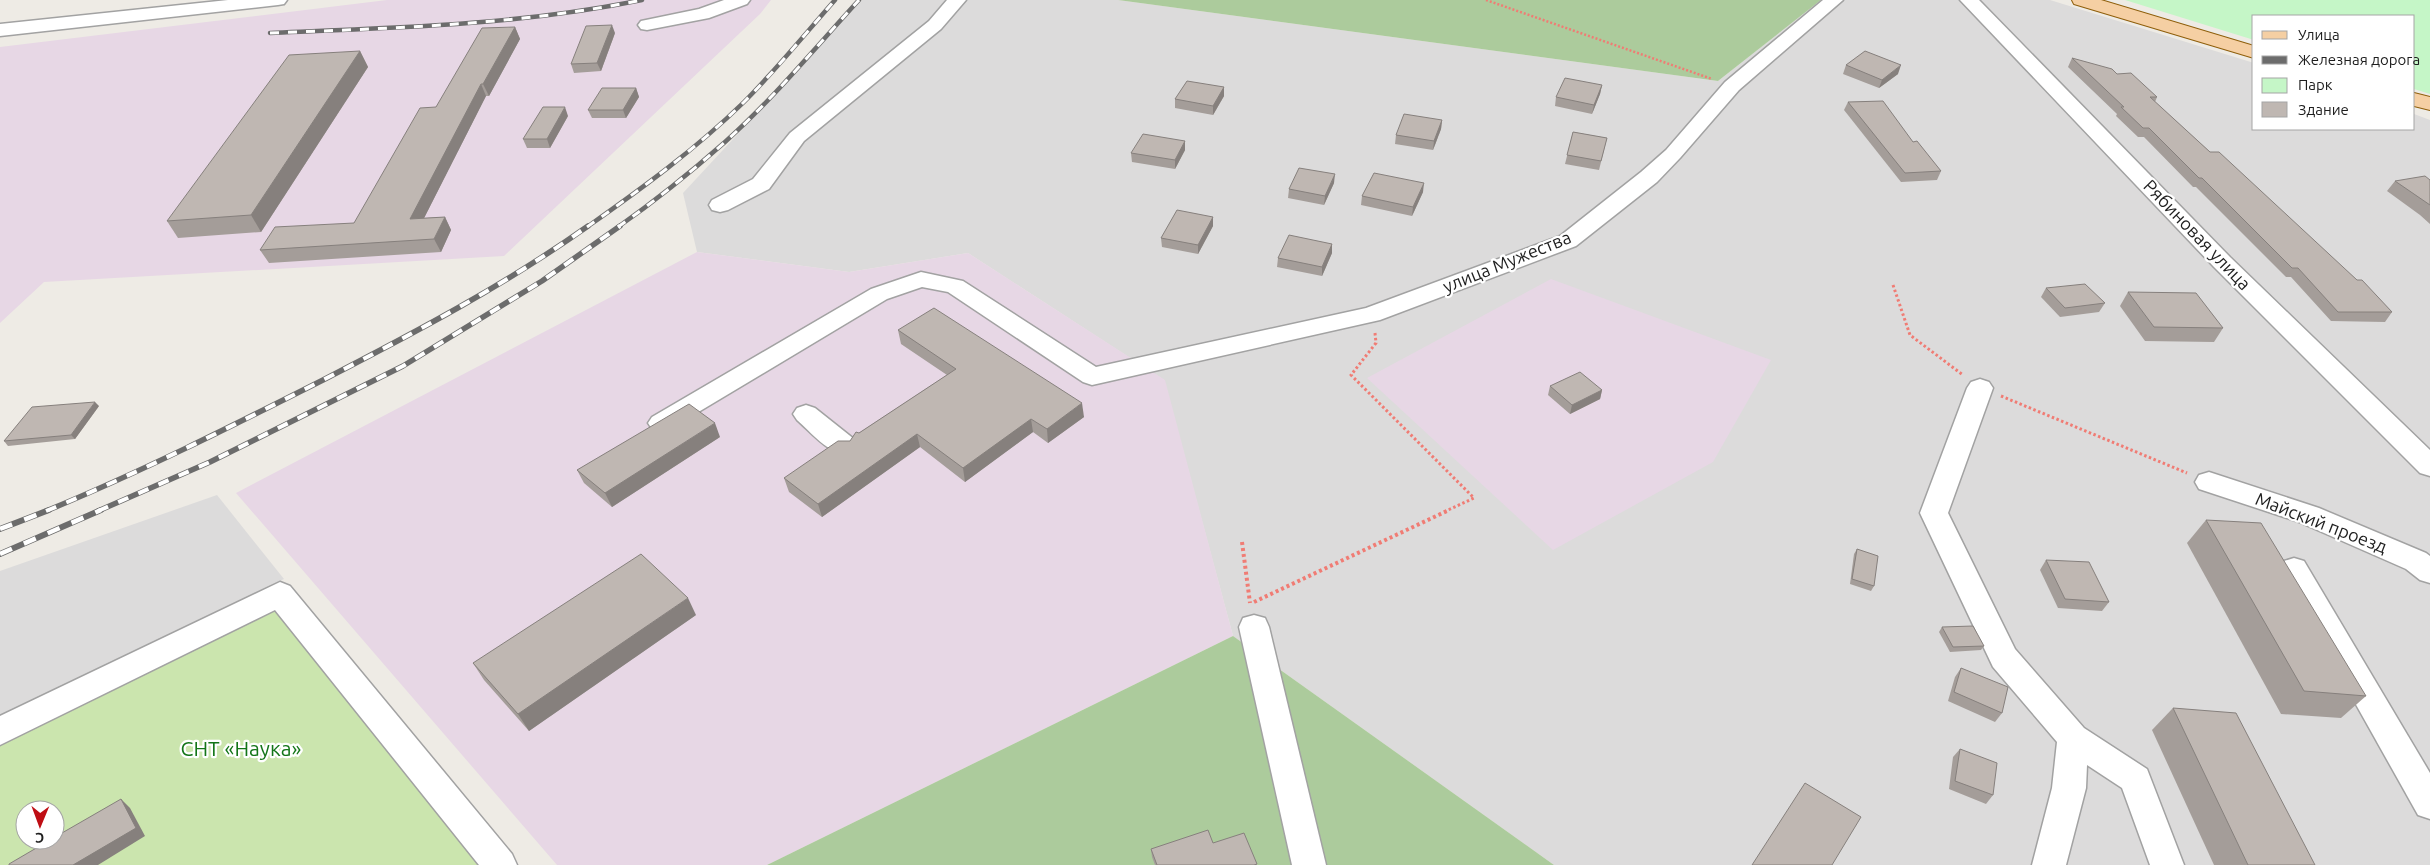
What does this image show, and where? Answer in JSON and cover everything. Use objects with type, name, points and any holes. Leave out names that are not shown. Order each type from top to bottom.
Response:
[{"type":"main road","points":[[2080,0],[2252,51]]},
{"type":"main road","points":[[2415,99],[2430,104]]},
{"type":"lane","points":[[0,30],[278,0]]},
{"type":"lane","points":[[647,25],[703,14],[741,0]]},
{"type":"lane","points":[[720,205],[761,184],[797,137],[934,25],[957,0]]},
{"type":"lane","name":"улица Мужества","points":[[644,433],[879,294],[921,279],[955,286],[1092,376],[1372,315],[1568,241],[1649,177],[1673,154],[1732,86],[1834,0]]},
{"type":"lane","name":"Рябиновая улица","points":[[1969,0],[2222,262],[2430,466]]},
{"type":"lane","points":[[1980,388],[1934,513],[2004,658],[2073,738],[2135,778],[2168,865]]},
{"type":"lane","points":[[806,414],[845,446]]},
{"type":"lane","name":"Майский проезд","points":[[2209,482],[2309,515],[2416,561],[2430,572]]},
{"type":"lane","points":[[2294,568],[2430,804]]},
{"type":"lane","points":[[0,731],[280,594],[500,865]]},
{"type":"lane","points":[[1252,615],[1309,865]]},
{"type":"lane","points":[[2049,865],[2070,788],[2073,738]]},
{"type":"path","points":[[1486,0],[1732,86]]},
{"type":"path","points":[[1893,285],[1910,335],[1980,388],[2209,482]]},
{"type":"path","points":[[1242,542],[1252,615],[1474,498],[1351,375],[1376,342],[1372,315]]},
{"type":"shaded area","points":[[387,0],[771,0],[760,14],[504,256],[44,282],[0,323],[0,47]]},
{"type":"shaded area","points":[[862,0],[1118,0],[1718,81],[1821,0],[2050,0],[2252,62],[2252,130],[2415,130],[2415,114],[2430,120],[2430,865],[1554,865],[1233,636],[1164,380],[968,253],[849,272],[697,252],[683,193]]},
{"type":"shaded area","points":[[697,252],[849,272],[968,253],[1165,380],[1233,636],[767,865],[557,865],[236,493]]},
{"type":"shaded area","points":[[1551,279],[1771,360],[1713,462],[1553,550],[1367,378]]},
{"type":"shaded area","points":[[217,495],[284,579],[0,719],[0,571]]},
{"type":"green space","points":[[1118,0],[1821,0],[1718,81]]},
{"type":"green space","points":[[2125,0],[2430,0],[2430,94],[2415,89],[2415,15],[2252,15],[2252,39]]},
{"type":"green space","name":"СНТ «Наука»","points":[[275,601],[481,865],[0,865],[0,739]]},
{"type":"green space","points":[[1233,636],[1554,865],[767,865]]},
{"type":"building","points":[[612,25],[597,63],[571,64],[586,26]]},
{"type":"building","points":[[515,27],[483,84],[481,84],[410,219],[445,217],[434,239],[260,250],[275,227],[354,223],[420,108],[436,107],[482,28]]},
{"type":"building","points":[[360,51],[251,215],[167,221],[289,55]]},
{"type":"building","points":[[1865,51],[1901,65],[1882,80],[1846,65]]},
{"type":"building","points":[[2072,58],[2112,69],[2117,74],[2131,73],[2157,97],[2150,97],[2210,152],[2219,152],[2357,280],[2362,280],[2392,312],[2338,312],[2298,268],[2292,268],[2202,178],[2199,178],[2149,128],[2143,128],[2121,107],[2124,107]]},
{"type":"building","points":[[1565,78],[1602,85],[1594,105],[1556,97]]},
{"type":"building","points":[[1187,81],[1224,87],[1213,106],[1175,99]]},
{"type":"building","points":[[602,88],[636,88],[623,110],[588,110]]},
{"type":"building","points":[[1883,101],[1913,142],[1917,141],[1941,171],[1905,173],[1848,102]]},
{"type":"building","points":[[543,107],[565,107],[547,139],[523,139]]},
{"type":"building","points":[[1404,114],[1442,120],[1434,141],[1396,135]]},
{"type":"building","points":[[1573,132],[1607,138],[1601,161],[1567,155]]},
{"type":"building","points":[[1143,134],[1185,141],[1175,160],[1131,153]]},
{"type":"building","points":[[1299,168],[1335,174],[1325,196],[1289,189]]},
{"type":"building","points":[[1374,173],[1424,183],[1413,207],[1362,196]]},
{"type":"building","points":[[2425,176],[2430,180],[2430,205],[2395,181]]},
{"type":"building","points":[[1177,210],[1213,217],[1198,245],[1161,238]]},
{"type":"building","points":[[1289,235],[1332,244],[1322,267],[1278,258]]},
{"type":"building","points":[[2085,284],[2105,303],[2065,308],[2046,288]]},
{"type":"building","points":[[2128,292],[2196,293],[2223,328],[2154,327]]},
{"type":"building","points":[[934,308],[1082,403],[1047,429],[1031,419],[963,468],[917,434],[818,504],[784,478],[838,441],[850,441],[856,432],[859,433],[956,369],[898,330]]},
{"type":"building","points":[[1580,372],[1602,390],[1572,405],[1550,386]]},
{"type":"building","points":[[95,402],[71,435],[4,441],[32,407]]},
{"type":"building","points":[[689,404],[715,423],[605,493],[577,470]]},
{"type":"building","points":[[2206,520],[2261,523],[2366,696],[2304,691]]},
{"type":"building","points":[[1857,549],[1878,556],[1874,586],[1852,579]]},
{"type":"building","points":[[641,554],[688,598],[518,714],[473,663]]},
{"type":"building","points":[[2046,560],[2089,562],[2109,602],[2065,599]]},
{"type":"building","points":[[1973,626],[1984,646],[1953,647],[1942,627]]},
{"type":"building","points":[[1961,668],[2008,687],[2002,713],[1954,692]]},
{"type":"building","points":[[2173,708],[2236,713],[2315,865],[2248,865]]},
{"type":"building","points":[[1960,749],[1997,763],[1993,795],[1955,781]]},
{"type":"building","points":[[1805,783],[1861,817],[1832,865],[1752,865]]},
{"type":"building","points":[[121,799],[136,828],[73,865],[9,865],[33,850],[65,850],[65,831]]},
{"type":"building","points":[[1208,830],[1213,843],[1244,833],[1257,864],[1157,865],[1151,849]]},
{"type":"railway","points":[[270,33],[410,27],[503,20],[550,15],[642,0]]},
{"type":"railway","points":[[587,227],[668,168],[726,119],[768,77],[835,0]]},
{"type":"railway","points":[[618,227],[686,175],[743,126],[859,0]]},
{"type":"railway","points":[[46,511],[117,481],[186,448],[357,362],[492,288],[557,248],[588,226]]},
{"type":"railway","points":[[98,511],[210,462],[403,366],[542,281],[620,226]]},
{"type":"railway","points":[[0,529],[49,510]]},
{"type":"railway","points":[[0,554],[101,510]]}]
